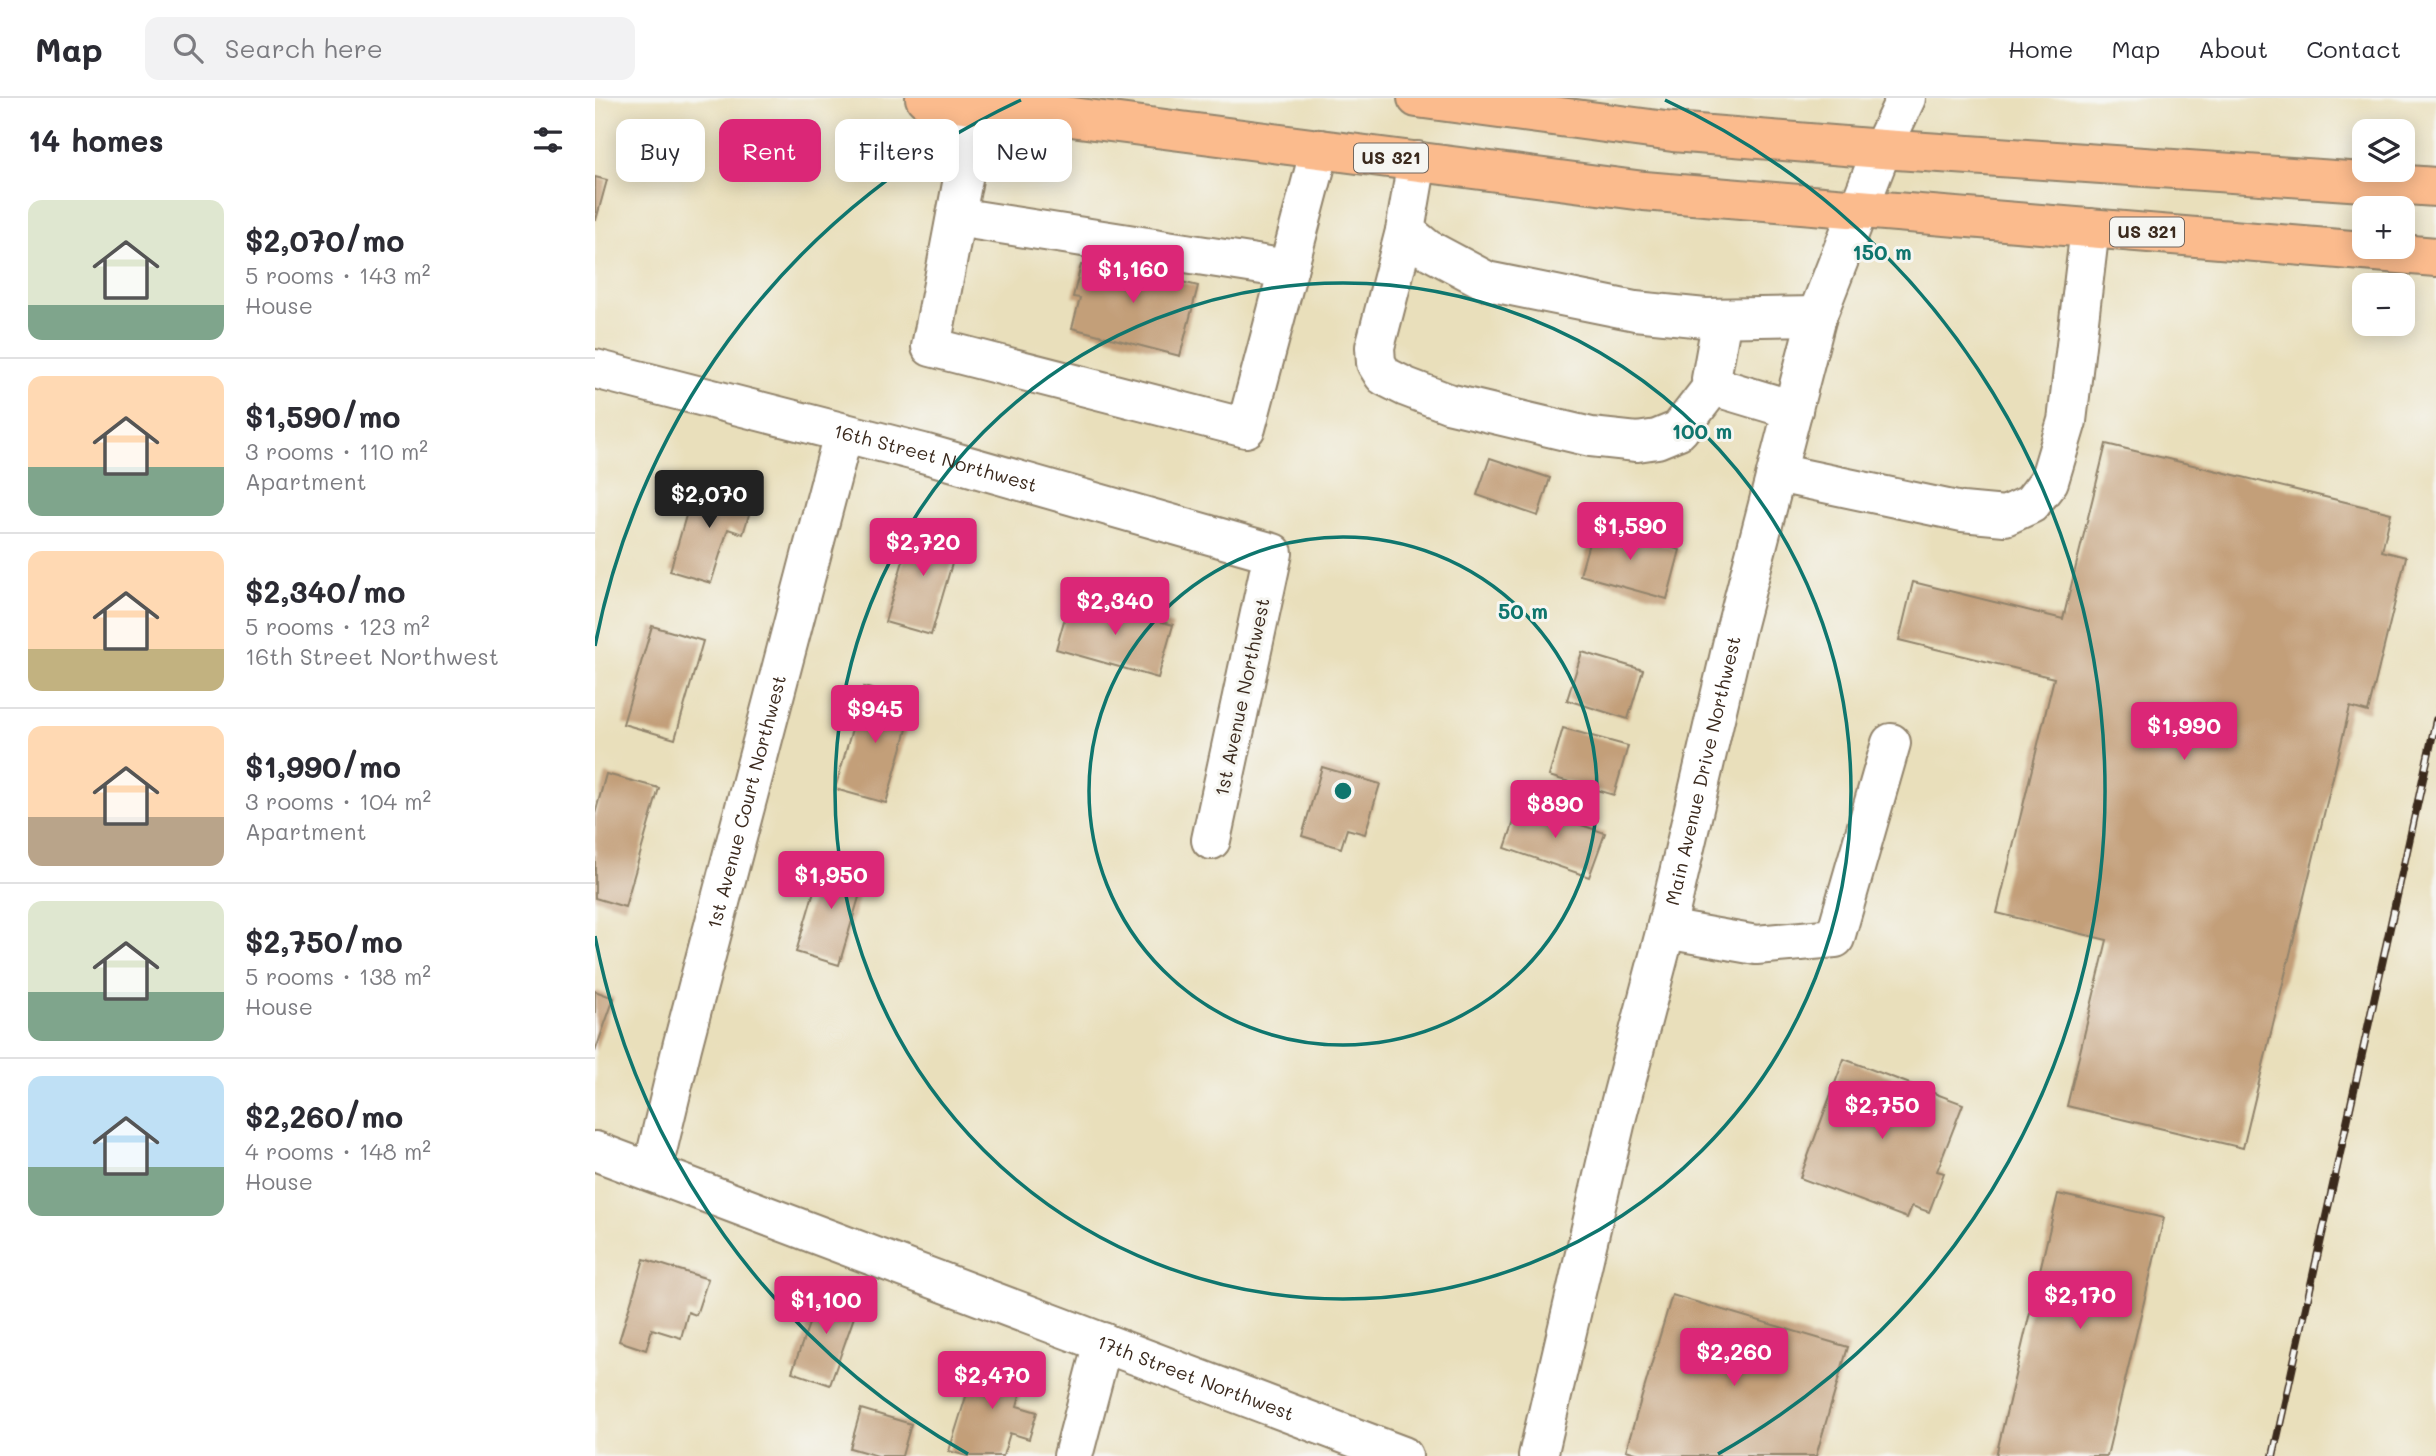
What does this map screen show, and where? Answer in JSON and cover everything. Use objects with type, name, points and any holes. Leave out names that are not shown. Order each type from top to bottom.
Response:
[{"type":"highway","name":"US 321","points":[[925,98],[1644,191],[2436,257]]},
{"type":"highway","points":[[1417,98],[1572,108],[1673,132],[2436,187]]},
{"type":"street","name":"Main Avenue Drive Northwest","points":[[1538,1456],[1617,1116],[1665,929],[1736,628],[1817,316],[1882,149],[1906,98]]},
{"type":"street","points":[[977,105],[932,347],[1246,428],[1319,149]]},
{"type":"street","points":[[1417,161],[1405,231],[1375,347],[1376,363],[1384,376],[1448,403],[1591,438],[1637,442],[1657,439],[1679,430],[1713,386]]},
{"type":"street","points":[[956,217],[1288,269]]},
{"type":"street","points":[[1777,472],[1962,512],[2005,516],[2031,504],[2049,481],[2067,421],[2090,228]]},
{"type":"street","points":[[1405,231],[1427,249],[1487,281],[1635,311],[1722,318],[1817,316]]},
{"type":"street","points":[[1713,386],[1710,379],[1722,318]]},
{"type":"street","name":"16th Street Northwest","points":[[595,369],[1091,500],[1273,554]]},
{"type":"street","points":[[1713,386],[1793,410]]},
{"type":"street","name":"1st Avenue Court Northwest","points":[[652,1172],[843,433]]},
{"type":"street","name":"1st Avenue Northwest","points":[[1211,841],[1273,554]]},
{"type":"street","points":[[1665,929],[1756,946],[1835,938],[1891,743]]},
{"type":"street","name":"17th Street Northwest","points":[[595,1151],[1403,1456]]},
{"type":"street","points":[[1073,1456],[1103,1342]]},
{"type":"building","points":[[595,177],[607,180],[596,220],[595,220]]},
{"type":"building","points":[[1126,255],[1145,261],[1142,272],[1198,286],[1180,356],[1072,328],[1080,298],[1073,297],[1081,265],[1086,266],[1089,257],[1123,266]]},
{"type":"building","points":[[2106,444],[2391,513],[2382,551],[2406,557],[2368,712],[2350,707],[2243,1148],[2067,1106],[2107,940],[1997,913],[2054,678],[1899,640],[1913,582],[2063,619]]},
{"type":"building","points":[[1490,458],[1550,478],[1538,516],[1477,495]]},
{"type":"building","points":[[696,481],[754,498],[743,534],[728,529],[711,583],[670,571]]},
{"type":"building","points":[[915,520],[961,533],[931,635],[885,622]]},
{"type":"building","points":[[1594,525],[1680,550],[1667,599],[1580,575]]},
{"type":"building","points":[[1071,596],[1173,625],[1158,678],[1056,649]]},
{"type":"building","points":[[652,626],[703,641],[675,739],[623,724]]},
{"type":"building","points":[[1582,652],[1643,670],[1628,719],[1567,700]]},
{"type":"building","points":[[864,687],[915,701],[886,803],[835,789]]},
{"type":"building","points":[[1563,728],[1628,746],[1614,795],[1549,776]]},
{"type":"building","points":[[1322,767],[1380,784],[1365,834],[1347,829],[1341,848],[1302,836]]},
{"type":"building","points":[[606,774],[659,788],[625,907],[595,898],[595,814]]},
{"type":"building","points":[[1520,804],[1605,833],[1589,877],[1505,848]]},
{"type":"building","points":[[824,857],[867,870],[839,965],[796,952]]},
{"type":"building","points":[[595,991],[614,998],[595,1052]]},
{"type":"building","points":[[1844,1059],[1963,1104],[1937,1171],[1944,1173],[1929,1212],[1912,1206],[1907,1218],[1800,1178]]},
{"type":"building","points":[[2058,1194],[2164,1218],[2107,1456],[1996,1456]]},
{"type":"building","points":[[644,1259],[708,1279],[696,1315],[688,1312],[681,1338],[652,1329],[646,1350],[619,1341]]},
{"type":"building","points":[[822,1287],[860,1300],[830,1385],[792,1372]]},
{"type":"building","points":[[1672,1295],[1848,1347],[1816,1456],[1646,1456],[1626,1450]]},
{"type":"building","points":[[979,1355],[1027,1370],[1017,1406],[1037,1412],[1029,1439],[1010,1433],[1003,1456],[967,1456],[949,1451]]},
{"type":"building","points":[[861,1409],[911,1424],[902,1456],[878,1456],[850,1448]]},
{"type":"railway","points":[[2273,1456],[2436,720]]}]
